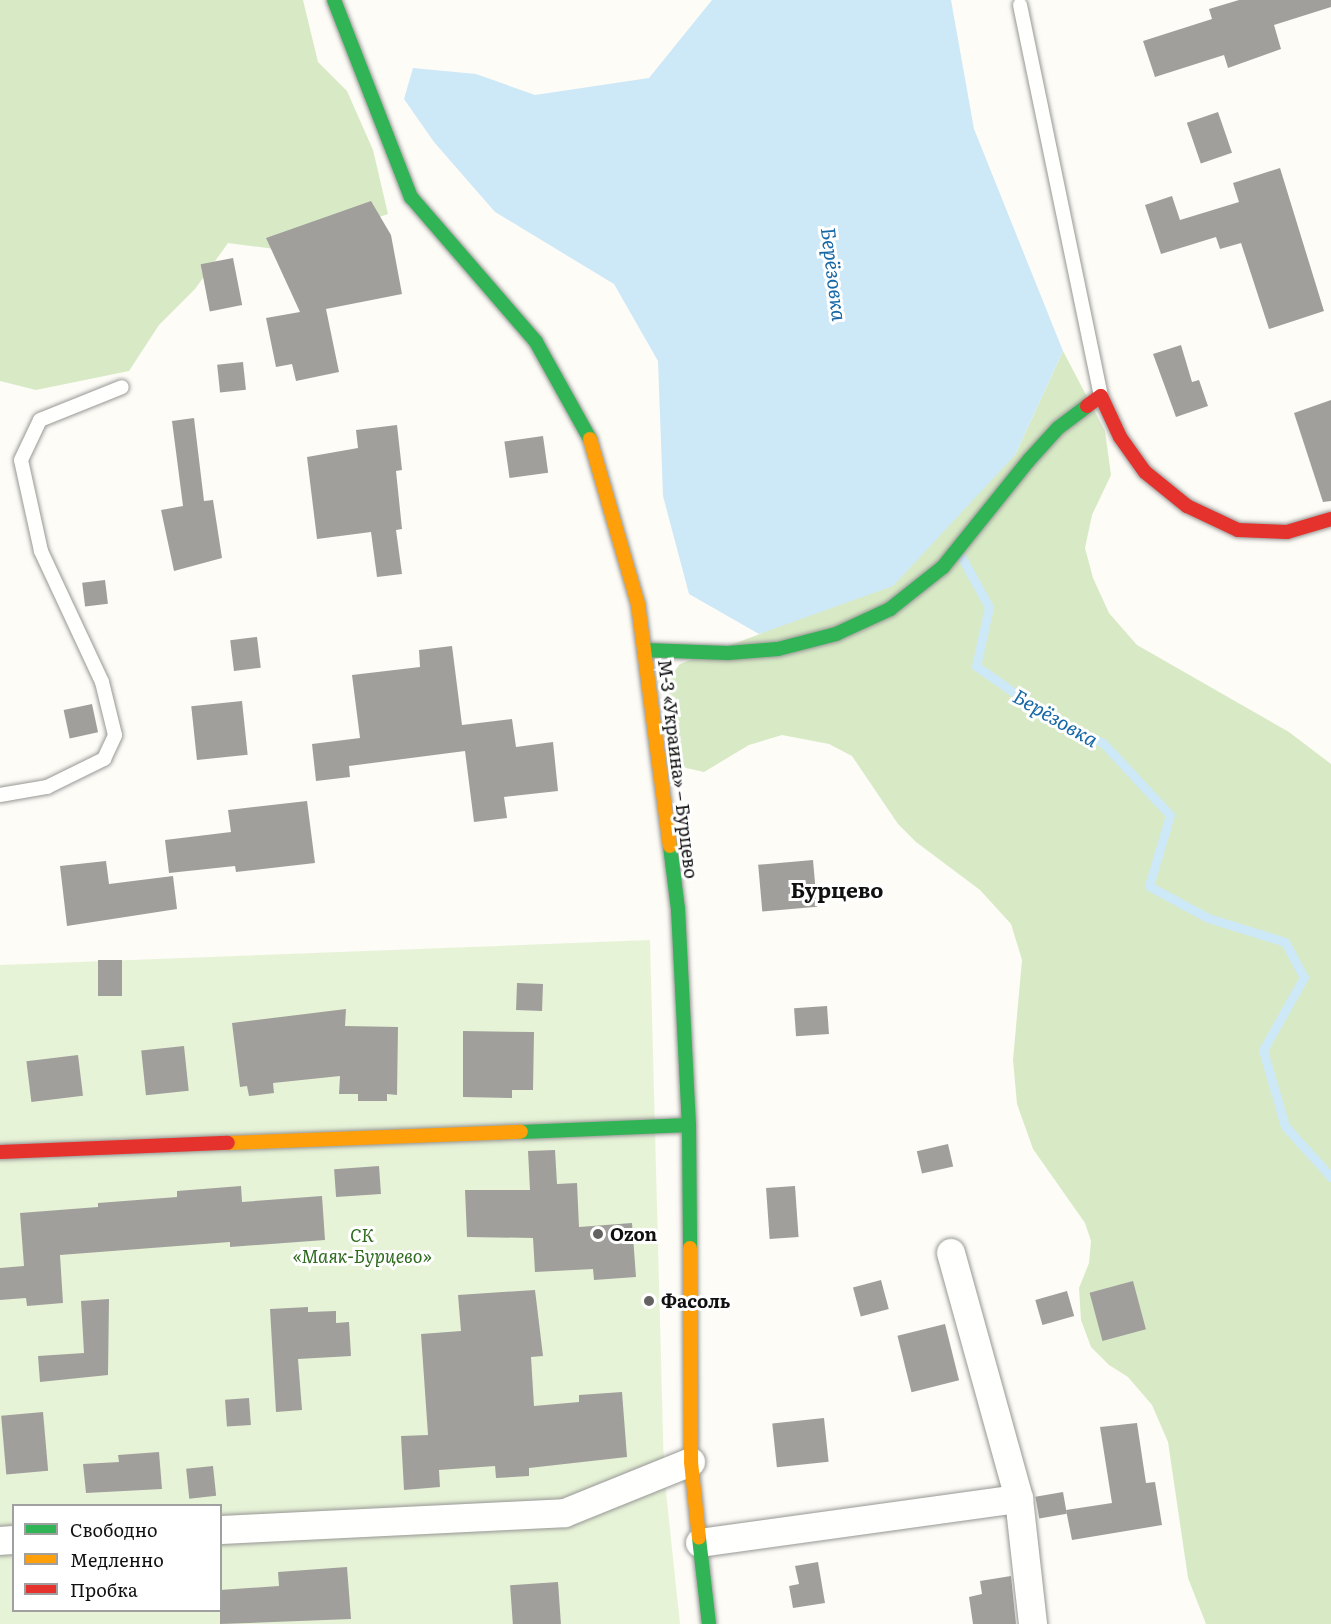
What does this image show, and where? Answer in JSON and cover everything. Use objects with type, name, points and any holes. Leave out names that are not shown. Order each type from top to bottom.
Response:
[{"type":"street","name":"М-3 «Украина» – Бурцево","points":[[334,0],[411,197],[536,342],[590,440],[638,604],[678,909],[689,1125],[691,1462],[709,1624]]},
{"type":"street","points":[[644,650],[728,653],[778,649],[836,634],[890,609],[943,567],[1029,460],[1058,428],[1101,396],[1120,437],[1146,472],[1187,506],[1238,530],[1287,532],[1331,519]]},
{"type":"street","points":[[0,1152],[689,1125]]},
{"type":"street","points":[[951,1253],[1019,1499],[1033,1624]]},
{"type":"street","points":[[222,1530],[565,1513],[691,1462]]},
{"type":"street","points":[[700,1543],[1019,1499]]},
{"type":"lane","points":[[1020,5],[1101,396]]},
{"type":"lane","points":[[0,795],[47,787],[104,759],[115,735],[102,682],[41,550],[21,460],[40,420],[122,387]]},
{"type":"green space","points":[[0,0],[303,0],[318,62],[347,91],[373,150],[388,214],[282,250],[228,243],[195,289],[159,325],[129,371],[36,390],[0,381]]},
{"type":"green space","points":[[1063,351],[1105,431],[1111,475],[1092,515],[1085,548],[1093,578],[1109,613],[1137,645],[1289,732],[1331,764],[1331,1624],[1206,1624],[1188,1578],[1168,1442],[1152,1405],[1128,1377],[1109,1365],[1091,1347],[1081,1320],[1079,1288],[1089,1263],[1091,1241],[1085,1223],[1033,1149],[1017,1104],[1013,1060],[1022,960],[1011,924],[980,890],[916,842],[898,824],[852,756],[829,744],[782,735],[749,745],[704,772],[686,768],[671,751],[664,706],[667,681],[680,664],[760,634],[1015,455]]},
{"type":"green space","name":"СК «Маяк-Бурцево»","points":[[650,940],[664,1473],[680,1624],[0,1624],[0,965]]},
{"type":"water","points":[[712,0],[951,0],[974,129],[1063,351],[1015,455],[893,586],[759,634],[689,594],[663,496],[658,361],[614,284],[495,212],[434,142],[404,99],[413,68],[476,74],[535,95],[649,78]]},
{"type":"building","points":[[1239,0],[1331,0],[1331,7],[1274,25],[1281,49],[1228,68],[1224,55],[1155,77],[1143,41],[1212,19],[1209,9]]},
{"type":"building","points":[[1218,112],[1232,153],[1201,163],[1187,123]]},
{"type":"building","points":[[1280,168],[1324,311],[1269,329],[1241,243],[1220,249],[1216,237],[1161,254],[1145,205],[1172,196],[1180,220],[1239,202],[1233,183]]},
{"type":"building","points":[[371,201],[391,235],[402,294],[326,309],[339,372],[296,381],[292,364],[276,367],[266,318],[300,312],[266,238]]},
{"type":"building","points":[[233,258],[242,305],[210,311],[201,264]]},
{"type":"building","points":[[1181,345],[1192,382],[1199,380],[1208,406],[1176,417],[1153,354]]},
{"type":"building","points":[[243,362],[246,390],[220,393],[217,365]]},
{"type":"building","points":[[1331,400],[1331,501],[1323,502],[1294,413]]},
{"type":"building","points":[[194,418],[204,501],[213,500],[222,558],[174,571],[161,510],[183,506],[172,421]]},
{"type":"building","points":[[397,425],[402,470],[396,471],[402,529],[396,530],[402,574],[377,577],[371,532],[317,539],[307,457],[358,448],[356,430]]},
{"type":"building","points":[[543,436],[548,473],[510,478],[504,441]]},
{"type":"building","points":[[105,580],[108,604],[85,607],[82,583]]},
{"type":"building","points":[[257,637],[261,668],[234,671],[230,640]]},
{"type":"building","points":[[452,646],[462,725],[512,719],[516,747],[553,742],[558,791],[504,797],[507,818],[474,822],[465,751],[349,766],[350,777],[316,781],[312,744],[360,738],[352,675],[420,667],[419,650]]},
{"type":"building","points":[[242,701],[248,755],[197,760],[191,706]]},
{"type":"building","points":[[92,704],[98,732],[70,738],[64,710]]},
{"type":"building","points":[[307,801],[315,863],[236,872],[235,866],[169,873],[165,840],[231,832],[228,810]]},
{"type":"building","points":[[813,860],[817,907],[762,912],[758,865]]},
{"type":"building","points":[[106,861],[109,884],[173,876],[177,909],[67,926],[60,866]]},
{"type":"building","points":[[98,960],[122,960],[122,996],[98,996]]},
{"type":"building","points":[[517,983],[543,984],[542,1011],[516,1010]]},
{"type":"building","points":[[827,1006],[829,1034],[796,1036],[794,1008]]},
{"type":"building","points":[[346,1009],[345,1026],[398,1027],[397,1095],[387,1094],[387,1101],[358,1101],[358,1094],[339,1094],[340,1076],[273,1083],[274,1093],[249,1096],[247,1086],[240,1087],[232,1023]]},
{"type":"building","points":[[463,1031],[534,1032],[533,1090],[512,1090],[512,1098],[463,1097]]},
{"type":"building","points":[[184,1046],[189,1091],[146,1095],[141,1050]]},
{"type":"building","points":[[78,1055],[83,1096],[31,1102],[26,1061]]},
{"type":"building","points":[[948,1144],[953,1166],[922,1174],[917,1151]]},
{"type":"building","points":[[555,1150],[557,1184],[577,1183],[579,1227],[632,1223],[636,1277],[594,1280],[593,1269],[535,1272],[533,1238],[467,1237],[465,1190],[530,1190],[528,1151]]},
{"type":"building","points":[[379,1166],[381,1194],[336,1197],[334,1169]]},
{"type":"building","points":[[241,1186],[242,1202],[322,1196],[325,1240],[230,1247],[230,1242],[60,1255],[63,1303],[27,1306],[26,1298],[0,1300],[0,1268],[24,1266],[20,1213],[98,1207],[98,1203],[177,1197],[177,1191]]},
{"type":"building","points":[[795,1186],[799,1237],[770,1239],[766,1188]]},
{"type":"building","points":[[881,1280],[889,1309],[861,1316],[853,1288]]},
{"type":"building","points":[[1133,1281],[1146,1329],[1102,1341],[1090,1293]]},
{"type":"building","points":[[535,1290],[543,1356],[531,1357],[534,1406],[579,1402],[579,1395],[622,1392],[627,1457],[529,1468],[529,1476],[496,1478],[495,1466],[439,1470],[440,1487],[404,1490],[401,1436],[428,1435],[421,1334],[461,1331],[458,1295]]},
{"type":"building","points":[[1067,1291],[1074,1316],[1042,1325],[1035,1300]]},
{"type":"building","points":[[109,1299],[108,1375],[40,1382],[38,1356],[84,1353],[81,1301]]},
{"type":"building","points":[[308,1307],[308,1312],[336,1311],[336,1323],[349,1322],[351,1356],[298,1359],[302,1410],[276,1412],[270,1309]]},
{"type":"building","points":[[945,1324],[959,1380],[911,1392],[897,1336]]},
{"type":"building","points":[[249,1398],[251,1425],[227,1427],[225,1400]]},
{"type":"building","points":[[43,1412],[48,1471],[6,1474],[1,1416]]},
{"type":"building","points":[[824,1418],[829,1462],[777,1467],[772,1423]]},
{"type":"building","points":[[1137,1423],[1146,1483],[1155,1482],[1162,1525],[1072,1540],[1066,1510],[1112,1503],[1100,1427]]},
{"type":"building","points":[[159,1452],[162,1489],[86,1493],[83,1464],[119,1462],[118,1455]]},
{"type":"building","points":[[213,1466],[216,1496],[189,1499],[186,1469]]},
{"type":"building","points":[[1063,1492],[1067,1514],[1039,1519],[1035,1497]]},
{"type":"building","points":[[818,1562],[825,1603],[793,1608],[789,1586],[799,1584],[795,1566]]},
{"type":"building","points":[[347,1567],[351,1619],[220,1624],[222,1590],[279,1586],[278,1572]]},
{"type":"building","points":[[1011,1576],[1016,1624],[973,1624],[969,1597],[982,1594],[980,1581]]},
{"type":"building","points":[[558,1582],[561,1624],[513,1624],[510,1585]]},
{"type":"waterway","name":"Берёзовка","points":[[961,556],[989,607],[976,666],[1052,719],[1103,743],[1170,815],[1149,886],[1208,918],[1285,942],[1304,977],[1263,1050],[1285,1126],[1331,1177]]},
{"type":"traffic: fast","points":[[334,0],[411,197],[536,342],[590,439]]},
{"type":"traffic: fast","points":[[644,650],[728,653],[778,649],[836,634],[890,609],[943,567],[1029,460],[1058,428],[1087,406]]},
{"type":"traffic: fast","points":[[670,846],[678,909],[689,1125],[690,1248]]},
{"type":"traffic: fast","points":[[521,1132],[689,1125]]},
{"type":"traffic: fast","points":[[699,1538],[709,1624]]},
{"type":"traffic: slow","points":[[590,439],[638,604],[670,846]]},
{"type":"traffic: slow","points":[[228,1143],[521,1132]]},
{"type":"traffic: slow","points":[[690,1248],[691,1462],[699,1538]]},
{"type":"traffic: jam","points":[[1087,406],[1101,396],[1120,437],[1145,472],[1187,506],[1238,530],[1287,532],[1331,519]]},
{"type":"traffic: jam","points":[[0,1152],[228,1143]]},
{"type":"place","name":"Ozon","points":[[598,1234]]},
{"type":"place","name":"Фасоль","points":[[649,1301]]},
{"type":"district","name":"Бурцево","points":[[837,889]]}]
